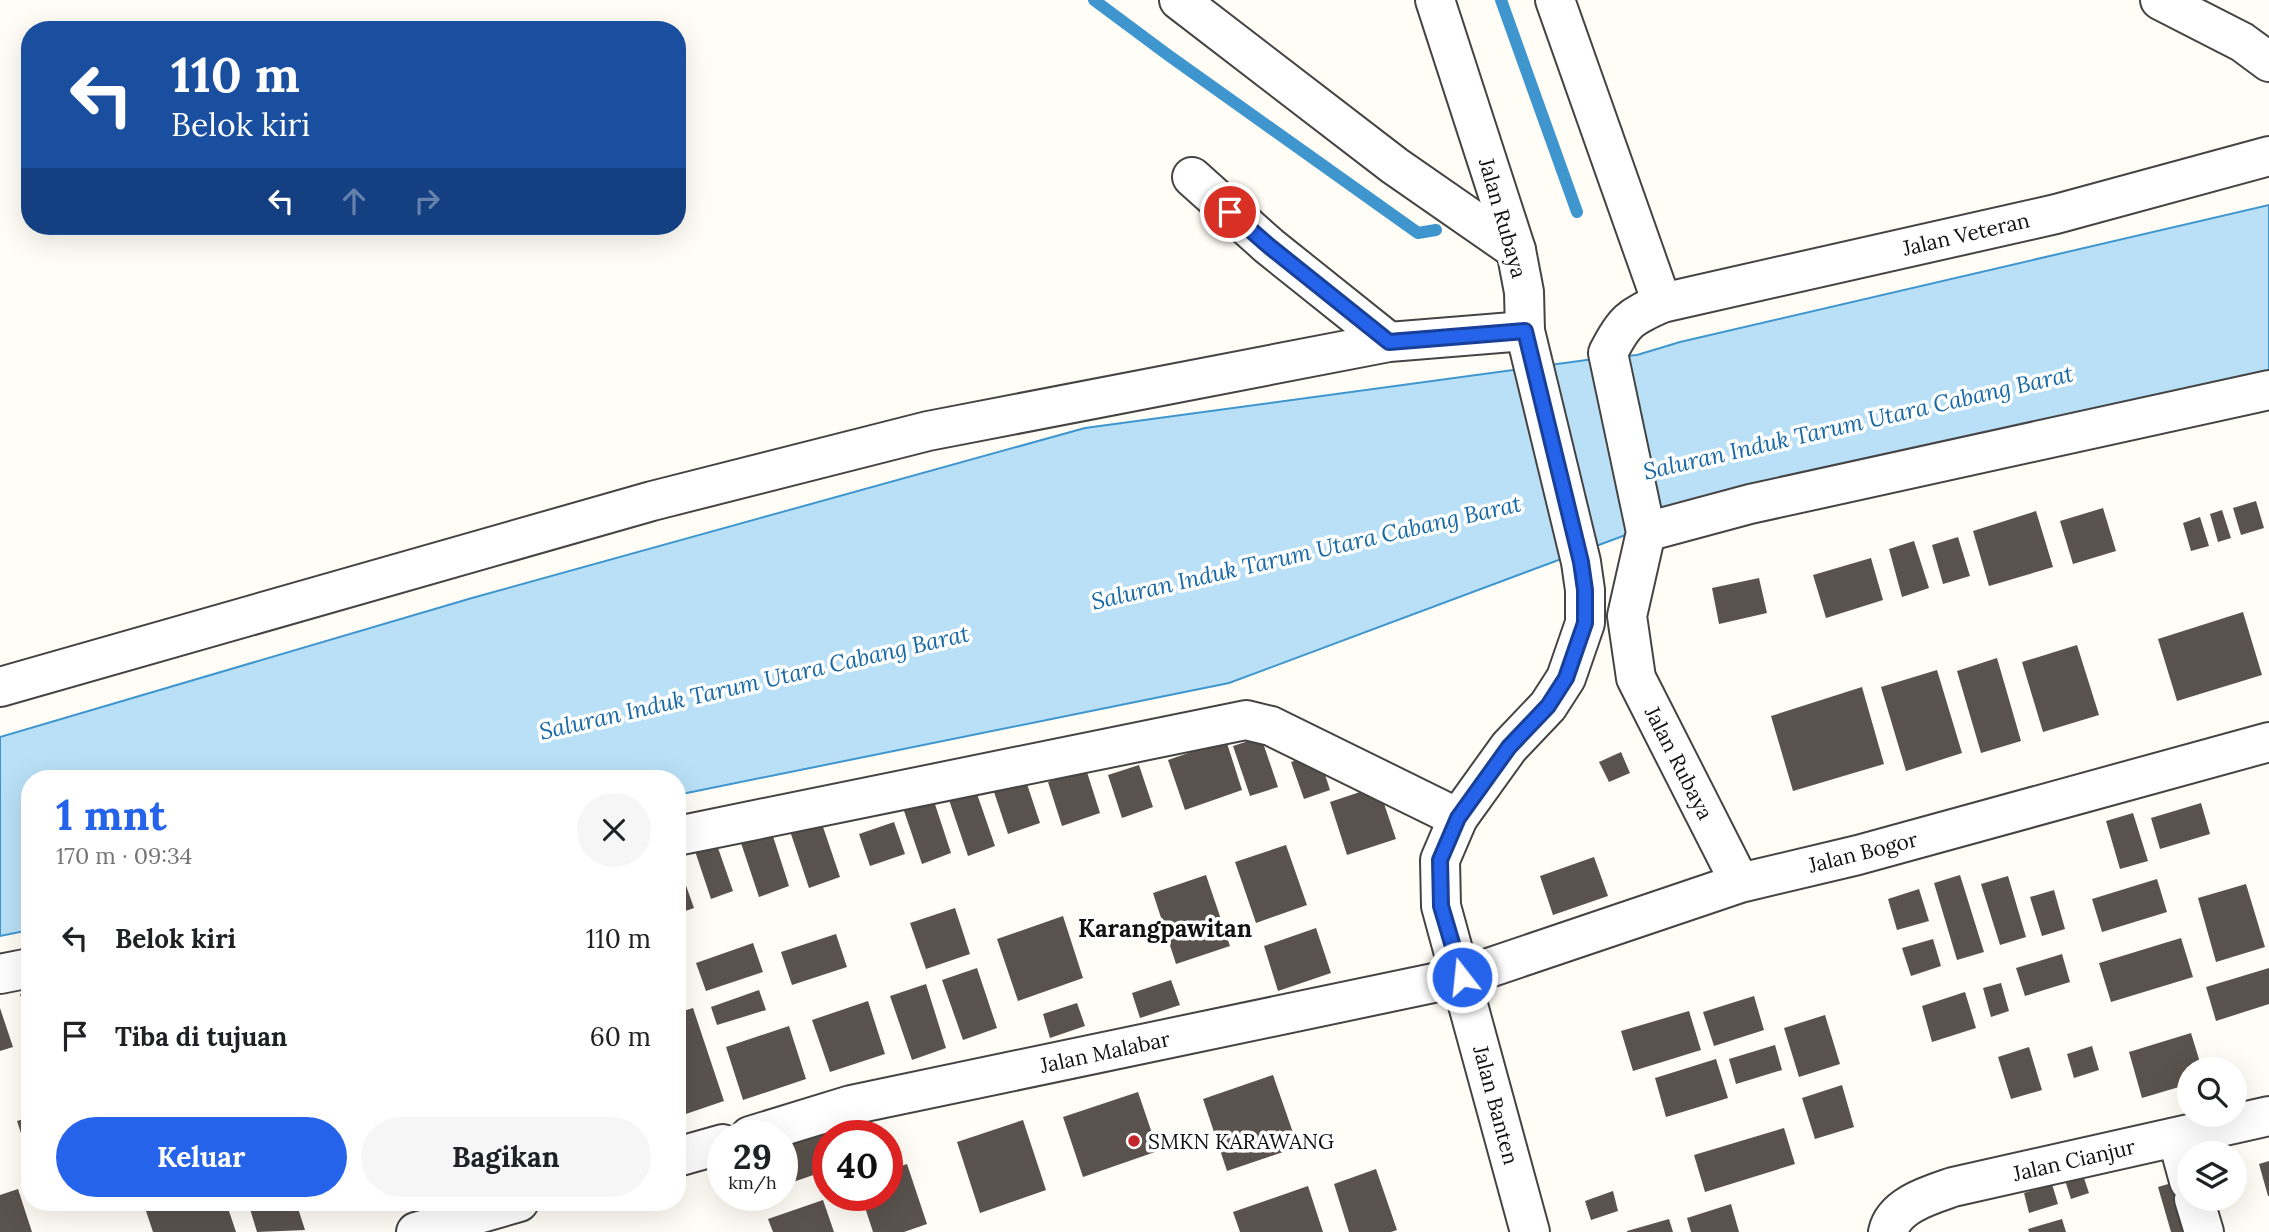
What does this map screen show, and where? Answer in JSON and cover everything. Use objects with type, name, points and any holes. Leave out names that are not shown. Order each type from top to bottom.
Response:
[{"type":"street","points":[[1178,0],[1395,166],[1516,250]]},
{"type":"street","name":"Jalan Rubaya","points":[[1435,0],[1516,250],[1530,347],[1581,562],[1585,590],[1585,623],[1566,678],[1548,706],[1509,747],[1458,818],[1440,860],[1441,906],[1462,977]]},
{"type":"street","points":[[1555,0],[1661,303]]},
{"type":"street","points":[[2160,0],[2242,42],[2269,62]]},
{"type":"street","name":"Jalan Veteran","points":[[1608,352],[1617,334],[1633,315],[1661,303],[2056,214],[2269,156]]},
{"type":"street","points":[[1192,177],[1269,246],[1389,342]]},
{"type":"street","points":[[0,687],[652,501],[928,431],[1389,342],[1530,347]]},
{"type":"street","name":"Jalan Rubaya","points":[[1608,352],[1646,532],[1627,616],[1636,678],[1740,883]]},
{"type":"street","points":[[1646,532],[1750,504],[2269,390]]},
{"type":"street","points":[[686,834],[1246,720],[1271,726],[1458,818]]},
{"type":"street","name":"Jalan Bogor","points":[[1462,977],[1740,883],[1858,855],[2269,742]]},
{"type":"street","points":[[0,974],[21,970]]},
{"type":"street","name":"Jalan Malabar","points":[[798,1121],[851,1105],[1462,977]]},
{"type":"street","name":"Jalan Banten","points":[[1462,977],[1530,1232]]},
{"type":"street","name":"Jalan Cianjur","points":[[1888,1229],[1902,1211],[1923,1198],[1953,1187],[2269,1116]]},
{"type":"street","points":[[2177,1137],[2178,1141]]},
{"type":"street","points":[[686,1154],[707,1149]]},
{"type":"street","points":[[416,1232],[488,1211]]},
{"type":"street","points":[[2198,1211],[2204,1232]]},
{"type":"water","name":"Saluran Induk Tarum Utara Cabang Barat","points":[[2269,205],[2269,378],[1690,511],[1229,683],[686,793],[686,770],[21,770],[21,932],[0,936],[0,737],[472,598],[1085,428],[1637,355],[1680,342]]},
{"type":"building","points":[[2256,501],[2264,528],[2241,535],[2233,508]]},
{"type":"building","points":[[2103,508],[2116,551],[2073,564],[2060,521]]},
{"type":"building","points":[[2222,510],[2231,538],[2218,542],[2210,514]]},
{"type":"building","points":[[2036,511],[2053,567],[1989,586],[1973,531]]},
{"type":"building","points":[[2200,517],[2209,546],[2191,551],[2183,523]]},
{"type":"building","points":[[1958,537],[1970,576],[1943,584],[1932,545]]},
{"type":"building","points":[[1914,541],[1929,588],[1902,597],[1889,549]]},
{"type":"building","points":[[1871,558],[1883,600],[1826,618],[1813,575]]},
{"type":"building","points":[[1759,578],[1767,613],[1719,624],[1712,588]]},
{"type":"building","points":[[2243,612],[2262,675],[2177,701],[2158,639]]},
{"type":"building","points":[[2077,645],[2099,715],[2043,732],[2022,662]]},
{"type":"building","points":[[1997,658],[2021,741],[1981,753],[1957,671]]},
{"type":"building","points":[[1937,670],[1962,753],[1906,771],[1881,687]]},
{"type":"building","points":[[1862,687],[1884,764],[1793,791],[1771,716]]},
{"type":"building","points":[[1261,737],[1278,787],[1250,796],[1233,746]]},
{"type":"building","points":[[1226,740],[1242,790],[1185,810],[1168,760]]},
{"type":"building","points":[[1621,752],[1630,773],[1609,782],[1599,762]]},
{"type":"building","points":[[1318,753],[1330,790],[1304,799],[1291,762]]},
{"type":"building","points":[[1139,765],[1153,807],[1122,818],[1108,775]]},
{"type":"building","points":[[1086,769],[1100,813],[1062,826],[1048,782]]},
{"type":"building","points":[[1025,778],[1040,823],[1008,834],[993,789]]},
{"type":"building","points":[[1378,786],[1396,839],[1347,855],[1330,802]]},
{"type":"building","points":[[975,788],[995,846],[968,856],[948,797]]},
{"type":"building","points":[[932,795],[951,853],[922,864],[902,805]]},
{"type":"building","points":[[2201,803],[2210,834],[2160,849],[2151,818]]},
{"type":"building","points":[[2133,813],[2148,861],[2120,869],[2106,821]]},
{"type":"building","points":[[819,815],[840,877],[809,888],[788,825]]},
{"type":"building","points":[[894,822],[905,854],[870,866],[859,834]]},
{"type":"building","points":[[771,830],[789,886],[759,897],[740,840]]},
{"type":"building","points":[[717,845],[733,891],[711,899],[695,851]]},
{"type":"building","points":[[1286,845],[1307,905],[1256,923],[1235,862]]},
{"type":"building","points":[[1594,857],[1608,896],[1553,915],[1540,876]]},
{"type":"building","points":[[1206,875],[1230,946],[1176,964],[1153,893]]},
{"type":"building","points":[[1960,875],[1984,952],[1957,960],[1934,883]]},
{"type":"building","points":[[2008,876],[2026,937],[2000,945],[1981,884]]},
{"type":"building","points":[[2157,879],[2167,912],[2102,932],[2092,899]]},
{"type":"building","points":[[2246,884],[2265,947],[2216,962],[2198,898]]},
{"type":"building","points":[[686,885],[694,908],[686,911]]},
{"type":"building","points":[[1919,889],[1929,921],[1897,930],[1888,899]]},
{"type":"building","points":[[2054,890],[2065,929],[2042,936],[2030,897]]},
{"type":"building","points":[[955,908],[970,954],[926,969],[910,923]]},
{"type":"building","points":[[1063,916],[1083,978],[1018,1001],[997,939]]},
{"type":"building","points":[[1316,928],[1331,973],[1278,991],[1264,946]]},
{"type":"building","points":[[836,934],[847,967],[792,985],[781,952]]},
{"type":"building","points":[[2181,938],[2193,977],[2111,1002],[2099,963]]},
{"type":"building","points":[[1933,939],[1941,966],[1911,976],[1902,948]]},
{"type":"building","points":[[753,943],[763,972],[706,991],[696,963]]},
{"type":"building","points":[[2062,954],[2070,982],[2025,996],[2016,968]]},
{"type":"building","points":[[977,968],[997,1028],[963,1040],[942,980]]},
{"type":"building","points":[[2269,968],[2269,1004],[2216,1021],[2206,987]]},
{"type":"building","points":[[1171,980],[1180,1005],[1140,1018],[1132,993]]},
{"type":"building","points":[[2001,983],[2009,1011],[1991,1017],[1983,988]]},
{"type":"building","points":[[926,984],[946,1048],[912,1060],[890,996]]},
{"type":"building","points":[[759,990],[766,1010],[717,1025],[711,1007]]},
{"type":"building","points":[[1965,992],[1976,1028],[1932,1042],[1922,1006]]},
{"type":"building","points":[[1754,996],[1764,1030],[1714,1046],[1703,1012]]},
{"type":"building","points":[[868,1001],[885,1054],[830,1072],[812,1020]]},
{"type":"building","points":[[1077,1003],[1085,1026],[1050,1038],[1043,1014]]},
{"type":"building","points":[[0,1008],[13,1047],[0,1051]]},
{"type":"building","points":[[693,1008],[724,1101],[686,1114],[686,1010]]},
{"type":"building","points":[[1689,1011],[1701,1050],[1633,1071],[1621,1031]]},
{"type":"building","points":[[1825,1015],[1840,1064],[1799,1077],[1784,1028]]},
{"type":"building","points":[[789,1026],[806,1079],[743,1100],[726,1047]]},
{"type":"building","points":[[2191,1033],[2198,1057],[2177,1057],[2177,1088],[2142,1098],[2129,1052]]},
{"type":"building","points":[[1775,1045],[1782,1070],[1736,1084],[1729,1059]]},
{"type":"building","points":[[2092,1046],[2099,1070],[2074,1078],[2067,1054]]},
{"type":"building","points":[[2029,1047],[2042,1090],[2011,1099],[1998,1057]]},
{"type":"building","points":[[1716,1059],[1728,1098],[1666,1117],[1655,1078]]},
{"type":"building","points":[[1273,1075],[1298,1147],[1227,1171],[1203,1099]]},
{"type":"building","points":[[1842,1085],[1854,1127],[1815,1139],[1802,1098]]},
{"type":"building","points":[[1138,1092],[1158,1151],[1083,1177],[1063,1117]]},
{"type":"building","points":[[841,1112],[844,1120],[821,1120]]},
{"type":"building","points":[[1023,1120],[1046,1190],[980,1213],[957,1142]]},
{"type":"building","points":[[812,1124],[812,1175],[798,1180],[798,1129]]},
{"type":"building","points":[[1784,1128],[1795,1164],[1705,1192],[1694,1155]]},
{"type":"building","points":[[2269,1161],[2269,1196],[2268,1196],[2259,1164]]},
{"type":"building","points":[[907,1164],[927,1224],[904,1232],[873,1232],[866,1211],[903,1211],[903,1165]]},
{"type":"building","points":[[2080,1166],[2089,1193],[2071,1199],[2062,1171]]},
{"type":"building","points":[[1376,1169],[1397,1230],[1349,1232],[1334,1184]]},
{"type":"building","points":[[2177,1181],[2177,1211],[2192,1211],[2198,1232],[2171,1232],[2158,1187]]},
{"type":"building","points":[[2052,1184],[2058,1204],[2029,1213],[2024,1193]]},
{"type":"building","points":[[1308,1186],[1323,1232],[1240,1232],[1233,1212]]},
{"type":"building","points":[[18,1189],[21,1211],[25,1211],[32,1232],[0,1232],[0,1195]]},
{"type":"building","points":[[1613,1191],[1618,1211],[1591,1220],[1585,1201]]},
{"type":"building","points":[[812,1204],[812,1211],[827,1211],[834,1232],[773,1232],[768,1219],[798,1211],[798,1209]]},
{"type":"building","points":[[1731,1204],[1739,1232],[1691,1232],[1687,1218]]},
{"type":"building","points":[[146,1211],[229,1211],[236,1232],[153,1232]]},
{"type":"building","points":[[251,1211],[299,1211],[305,1230],[257,1232]]},
{"type":"building","points":[[1669,1219],[1673,1232],[1627,1232],[1627,1231]]},
{"type":"building","points":[[2062,1219],[2066,1232],[2029,1232],[2028,1229]]},
{"type":"waterway","points":[[1094,0],[1418,233],[1436,230]]},
{"type":"waterway","points":[[1501,0],[1577,212]]},
{"type":"place","name":"SMKN KARAWANG","points":[[1134,1141]]},
{"type":"district","name":"Karangpawitan","points":[[1165,928]]},
{"type":"route","points":[[1230,212],[1389,342],[1525,331],[1581,562],[1585,590],[1585,623],[1566,678],[1548,706],[1509,747],[1458,818],[1440,860],[1441,906],[1462,977]]}]
